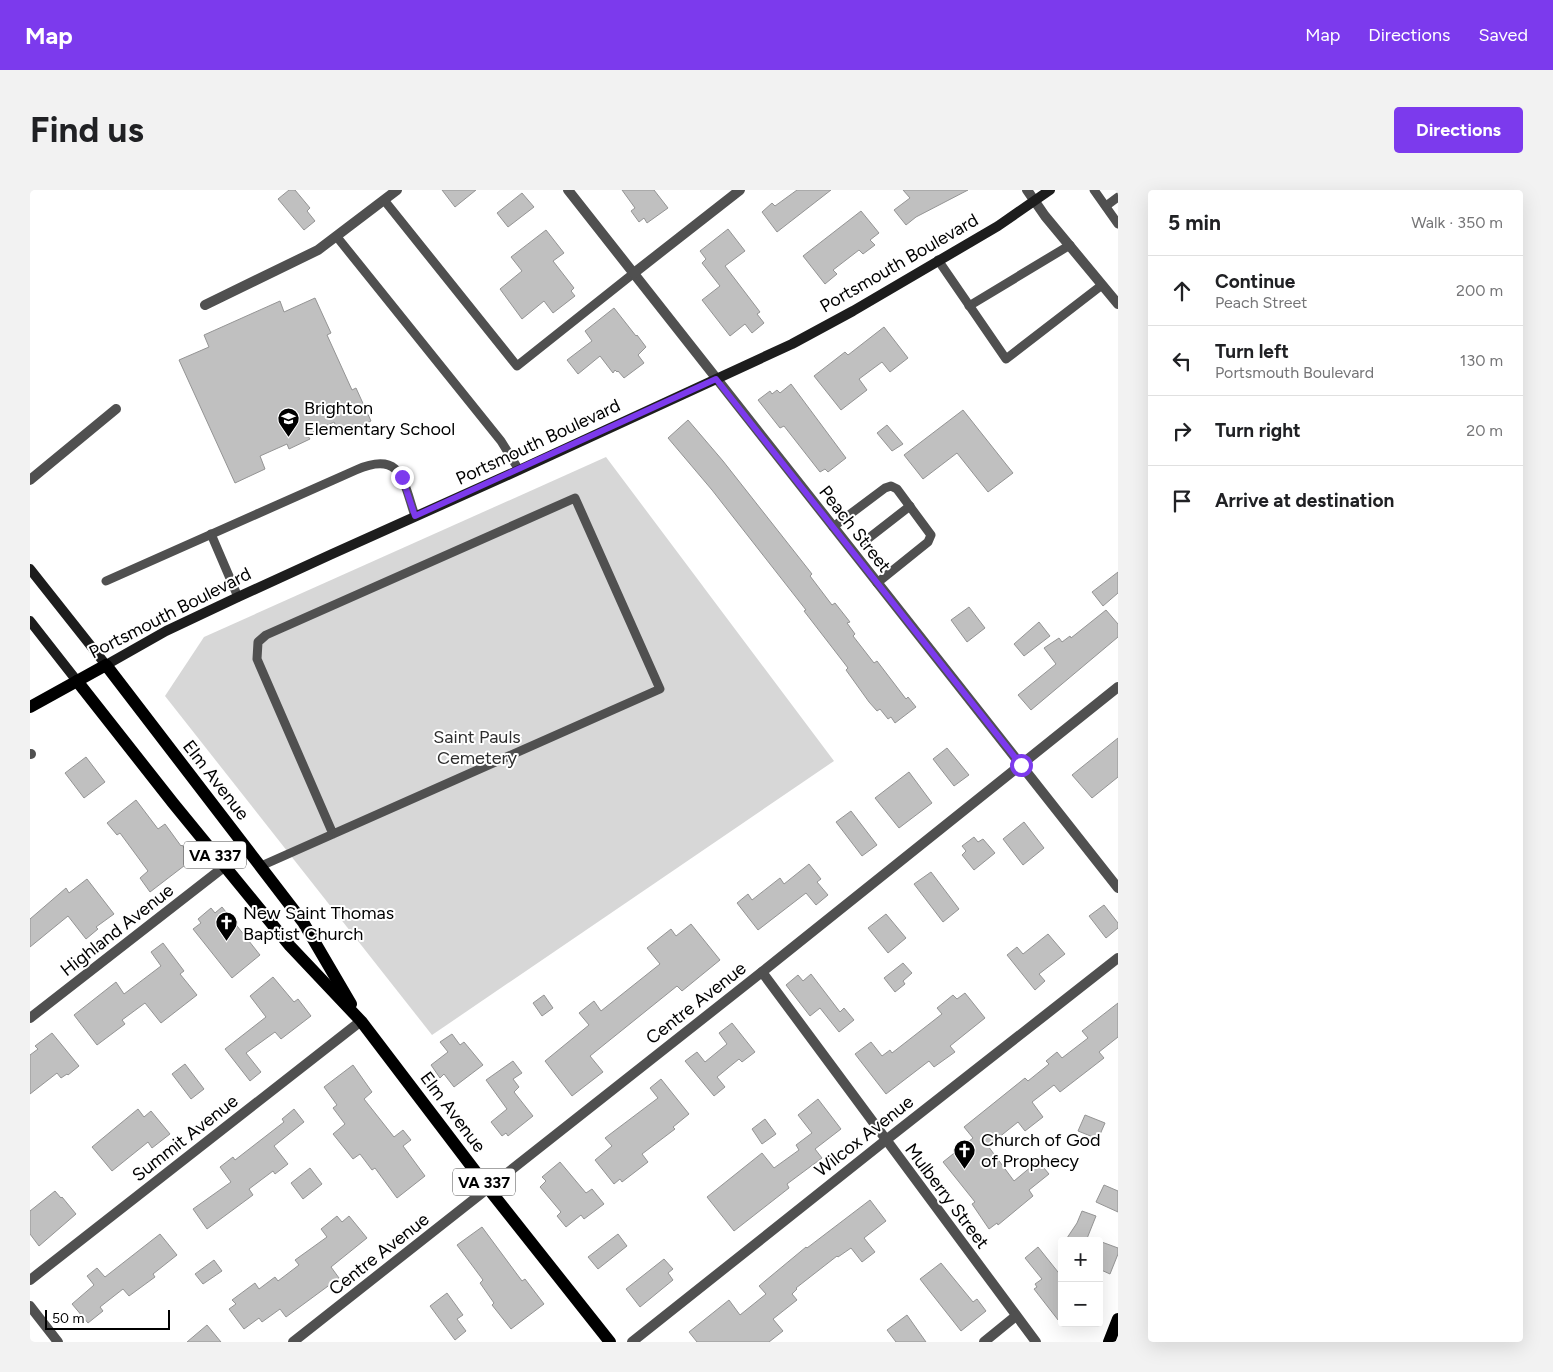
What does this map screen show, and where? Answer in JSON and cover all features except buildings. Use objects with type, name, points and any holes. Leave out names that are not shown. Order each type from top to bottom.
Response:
[{"type":"main road","name":"Portsmouth Boulevard","points":[[30,707],[166,631],[792,344],[854,311],[998,226],[1050,190]]},
{"type":"main road","name":"Elm Avenue","points":[[30,569],[303,922],[361,1021]]},
{"type":"main road","name":"Elm Avenue","points":[[30,621],[224,866],[290,946],[361,1021],[488,1188],[610,1342]]},
{"type":"main road","points":[[1109,1342],[1118,1319]]},
{"type":"street","points":[[205,305],[318,250],[338,237],[397,190]]},
{"type":"street","name":"Peach Street","points":[[568,190],[1118,888]]},
{"type":"street","points":[[634,273],[740,190]]},
{"type":"street","points":[[1027,190],[1045,216],[1118,304]]},
{"type":"street","points":[[30,480],[116,409]]},
{"type":"street","name":"Centre Avenue","points":[[293,1342],[762,972],[1118,687]]},
{"type":"street","name":"Highland Avenue","points":[[30,1018],[247,848]]},
{"type":"street","name":"Wilcox Avenue","points":[[632,1342],[1118,958]]},
{"type":"street","name":"Mulberry Street","points":[[762,972],[1036,1342]]},
{"type":"street","name":"Summit Avenue","points":[[30,1280],[361,1021]]},
{"type":"street","points":[[30,1306],[58,1342]]},
{"type":"street","points":[[984,1342],[1016,1316]]},
{"type":"lane","points":[[1094,190],[1118,224]]},
{"type":"lane","points":[[1106,206],[1118,197]]},
{"type":"lane","points":[[384,200],[517,366],[634,273]]},
{"type":"lane","points":[[338,237],[501,441],[519,470]]},
{"type":"lane","points":[[969,306],[1070,244]]},
{"type":"lane","points":[[938,260],[1006,359],[1102,285]]},
{"type":"lane","points":[[106,581],[366,465],[377,462],[391,465],[399,472],[415,516]]},
{"type":"lane","points":[[833,527],[885,488],[891,486],[896,489],[910,506],[931,535],[928,542],[877,583]]},
{"type":"lane","points":[[261,866],[660,689],[575,498],[266,635],[258,642],[257,659],[332,834]]},
{"type":"lane","points":[[865,541],[910,506]]},
{"type":"lane","points":[[211,534],[238,597]]},
{"type":"green space","name":"Saint Pauls Cemetery","points":[[606,457],[834,761],[432,1035],[165,696],[204,637]]},
{"type":"place","name":"Brighton Elementary School","points":[[288,437]]},
{"type":"place","name":"New Saint Thomas Baptist Church","points":[[227,942]]},
{"type":"place","name":"Church of God of Prophecy","points":[[965,1169]]},
{"type":"route","points":[[402,477],[415,516],[716,379],[1021,765]]}]
